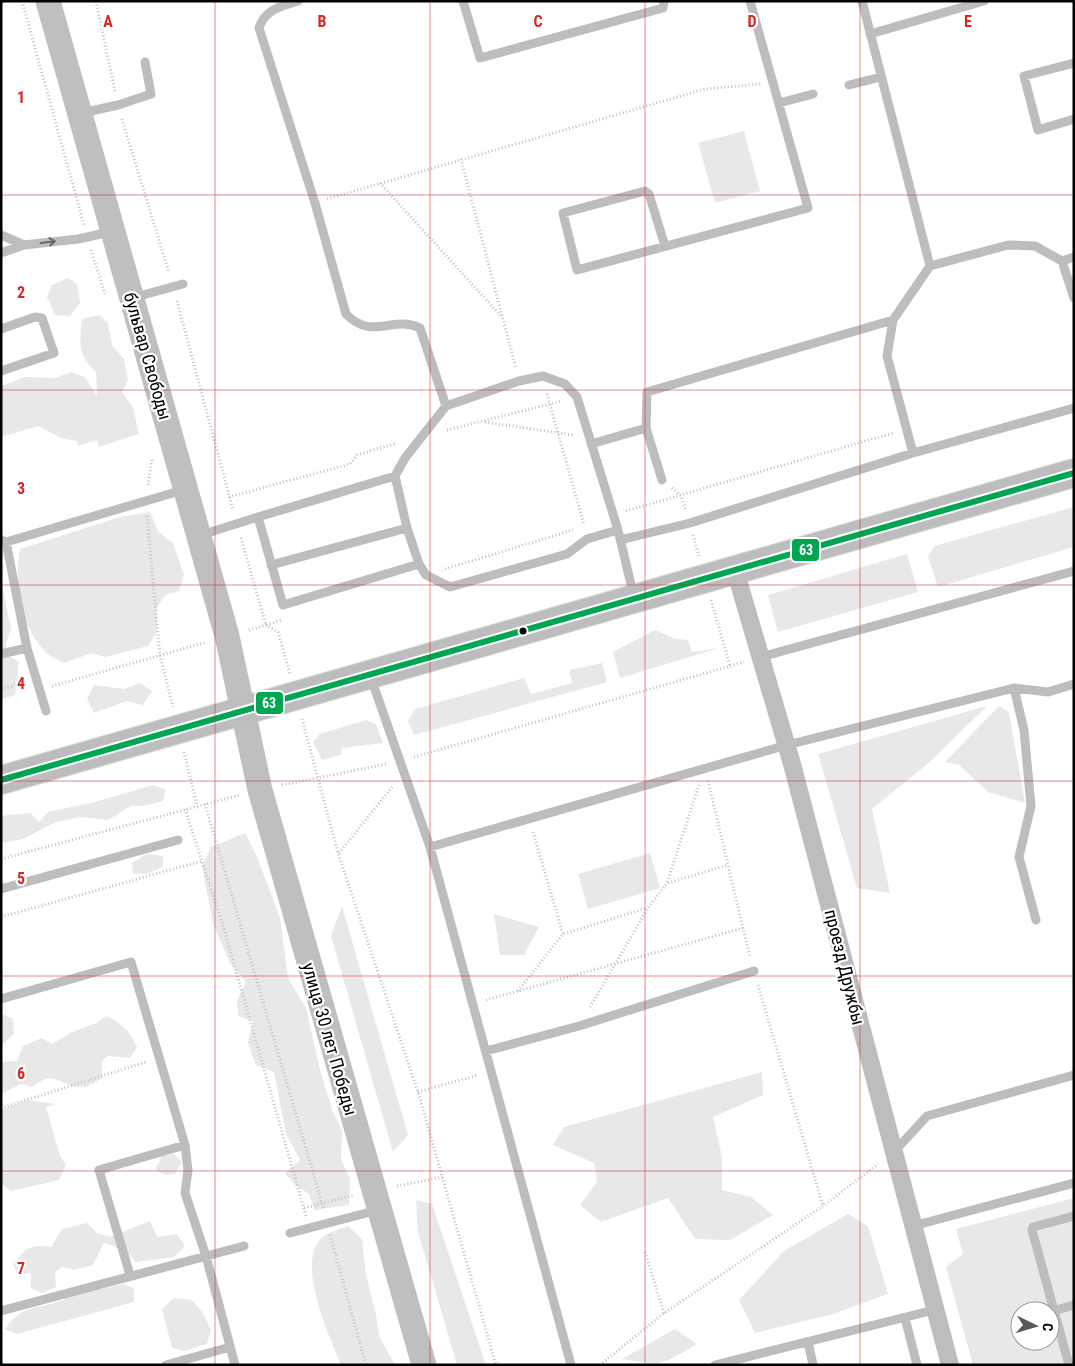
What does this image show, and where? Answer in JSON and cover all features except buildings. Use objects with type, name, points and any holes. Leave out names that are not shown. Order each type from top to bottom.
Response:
[{"type":"main road","name":"бульвар Свободы","points":[[48,1],[227,636],[243,712]]},
{"type":"main road","points":[[1,780],[1074,473]]},
{"type":"main road","name":"улица 30 лет Победы","points":[[243,712],[260,790],[378,1210],[424,1365]]},
{"type":"street","name":"проезд Дружбы","points":[[735,570],[787,745],[950,1365]]},
{"type":"lane","points":[[298,1],[271,10],[262,17],[259,28],[315,203],[346,314],[356,324],[369,327],[412,324],[420,328],[446,406]]},
{"type":"lane","points":[[463,1],[480,58],[663,8],[664,1]]},
{"type":"lane","points":[[665,246],[649,194],[645,191],[563,213],[577,270],[808,208],[750,1]]},
{"type":"lane","points":[[862,1],[930,266]]},
{"type":"lane","points":[[870,34],[984,1]]},
{"type":"lane","points":[[79,114],[118,105],[151,94],[145,62]]},
{"type":"lane","points":[[1074,63],[1024,76],[1038,130],[1074,119]]},
{"type":"lane","points":[[849,85],[881,77]]},
{"type":"lane","points":[[779,103],[813,94]]},
{"type":"lane","points":[[1,253],[24,245],[112,231]]},
{"type":"lane","points":[[1,235],[24,245]]},
{"type":"lane","points":[[913,453],[887,356],[893,320],[930,266],[1008,245],[1035,246],[1062,261],[1074,298]]},
{"type":"lane","points":[[1062,261],[1074,257]]},
{"type":"lane","points":[[132,298],[183,284]]},
{"type":"lane","points":[[1,329],[35,317],[42,318],[54,353],[1,371]]},
{"type":"lane","points":[[662,480],[646,428],[647,392],[893,320]]},
{"type":"lane","points":[[618,530],[587,540],[567,554],[450,588],[426,575],[419,564],[407,528],[395,476],[405,458],[446,406],[519,381],[542,376],[565,384],[577,397],[618,530],[634,600]]},
{"type":"lane","points":[[620,540],[690,523],[913,453],[1074,408]]},
{"type":"lane","points":[[590,440],[646,428]]},
{"type":"lane","points":[[199,536],[395,476]]},
{"type":"lane","points":[[46,711],[27,648],[3,541],[146,502],[186,489]]},
{"type":"lane","points":[[258,518],[283,605],[419,564]]},
{"type":"lane","points":[[271,565],[407,528]]},
{"type":"lane","points":[[761,657],[1074,571]]},
{"type":"lane","points":[[1,654],[27,648]]},
{"type":"lane","points":[[370,675],[430,847],[571,1365]]},
{"type":"lane","points":[[430,847],[787,745],[1014,688],[1048,692],[1074,684]]},
{"type":"lane","points":[[1014,688],[1024,730],[1031,806],[1019,856],[1036,920]]},
{"type":"lane","points":[[1,889],[178,840]]},
{"type":"lane","points":[[1,999],[130,962],[185,1145],[188,1170],[185,1193],[206,1256],[235,1365]]},
{"type":"lane","points":[[486,1050],[579,1026],[754,971]]},
{"type":"lane","points":[[893,1153],[927,1116],[1074,1075]]},
{"type":"lane","points":[[130,1275],[99,1170],[185,1145]]},
{"type":"lane","points":[[913,1226],[1074,1183]]},
{"type":"lane","points":[[290,1233],[378,1210]]},
{"type":"lane","points":[[1051,1301],[1032,1228],[1074,1216]]},
{"type":"lane","points":[[1,1311],[244,1246]]},
{"type":"lane","points":[[1060,1309],[1074,1304]]},
{"type":"lane","points":[[715,1365],[934,1310]]},
{"type":"lane","points":[[904,1318],[917,1365]]},
{"type":"lane","points":[[1060,1334],[1068,1365]]},
{"type":"lane","points":[[808,1342],[813,1365]]},
{"type":"lane","points":[[166,1365],[230,1347]]},
{"type":"path","points":[[22,1],[87,236],[108,302]]},
{"type":"path","points":[[96,1],[118,105],[173,286],[236,524],[266,624],[278,632],[338,853],[418,1092],[496,1365]]},
{"type":"path","points":[[315,203],[705,89],[774,83]]},
{"type":"path","points":[[461,159],[519,381]]},
{"type":"path","points":[[380,183],[503,317]]},
{"type":"path","points":[[542,376],[585,527]]},
{"type":"path","points":[[482,422],[590,440]]},
{"type":"path","points":[[426,575],[585,527],[612,515],[906,429]]},
{"type":"path","points":[[150,452],[152,461],[146,502],[160,656],[197,805]]},
{"type":"path","points":[[1,688],[19,684],[40,689],[285,619]]},
{"type":"path","points":[[1,859],[197,805],[317,777],[400,762],[761,657]]},
{"type":"path","points":[[705,768],[754,971],[823,1206]]},
{"type":"path","points":[[579,1026],[648,908],[667,883],[705,768]]},
{"type":"path","points":[[338,853],[403,773]]},
{"type":"path","points":[[205,804],[327,1223],[366,1365]]},
{"type":"path","points":[[186,809],[227,938],[309,1228]]},
{"type":"path","points":[[529,819],[563,934]]},
{"type":"path","points":[[1,917],[202,861]]},
{"type":"path","points":[[667,883],[728,866]]},
{"type":"path","points":[[518,992],[563,934],[648,908]]},
{"type":"path","points":[[473,1004],[614,966],[743,928]]},
{"type":"path","points":[[1,1108],[159,1058]]},
{"type":"path","points":[[418,1092],[491,1071]]},
{"type":"path","points":[[600,1365],[664,1313],[823,1206],[893,1153]]},
{"type":"path","points":[[645,1252],[664,1313]]},
{"type":"shaded area","points":[[744,131],[760,191],[715,203],[698,143]]},
{"type":"shaded area","points":[[67,278],[77,284],[80,303],[70,316],[55,315],[47,297],[52,285]]},
{"type":"shaded area","points":[[100,315],[108,323],[112,345],[124,359],[128,380],[122,392],[133,407],[139,434],[99,447],[97,440],[78,446],[77,441],[61,438],[38,426],[1,437],[1,386],[25,377],[55,378],[71,372],[85,377],[97,396],[96,372],[83,355],[80,335],[82,319]]},
{"type":"shaded area","points":[[1074,507],[1074,547],[938,587],[928,557],[934,546]]},
{"type":"shaded area","points":[[150,512],[158,531],[173,543],[184,575],[179,591],[165,595],[156,609],[157,632],[148,646],[105,657],[92,653],[64,663],[50,656],[38,643],[31,631],[21,604],[18,576],[20,549],[120,517]]},
{"type":"shaded area","points":[[907,554],[918,592],[778,632],[768,595]]},
{"type":"shaded area","points":[[1,581],[11,628],[6,644],[9,656],[19,662],[15,695],[1,699]]},
{"type":"shaded area","points":[[655,630],[676,639],[688,640],[692,652],[719,648],[620,678],[613,652]]},
{"type":"shaded area","points":[[602,663],[607,682],[414,735],[408,721],[415,709],[524,678],[531,694],[572,683],[569,670]]},
{"type":"shaded area","points":[[140,683],[152,691],[143,705],[127,701],[94,713],[87,699],[94,685],[124,689]]},
{"type":"shaded area","points":[[987,706],[931,761],[872,809],[890,893],[857,888],[818,754]]},
{"type":"shaded area","points":[[999,706],[1009,712],[1025,803],[988,792],[959,765],[945,762]]},
{"type":"shaded area","points":[[366,720],[376,724],[383,743],[342,748],[341,755],[322,760],[313,742],[320,734]]},
{"type":"shaded area","points":[[153,785],[166,790],[163,801],[143,806],[131,806],[108,820],[81,817],[56,822],[23,839],[1,843],[1,816],[31,813],[39,822],[48,812],[95,802]]},
{"type":"shaded area","points":[[245,833],[258,859],[280,918],[288,978],[306,1008],[320,1070],[333,1112],[342,1130],[341,1159],[350,1179],[349,1205],[315,1210],[309,1194],[294,1184],[285,1173],[300,1160],[286,1134],[274,1072],[256,1065],[248,1043],[253,1021],[238,1016],[237,1001],[246,982],[230,963],[213,924],[202,866],[211,847]]},
{"type":"shaded area","points":[[650,853],[660,888],[588,909],[578,874]]},
{"type":"shaded area","points":[[147,854],[163,856],[163,867],[146,874],[133,874],[132,863]]},
{"type":"shaded area","points":[[342,906],[408,1135],[393,1152],[331,936]]},
{"type":"shaded area","points":[[494,914],[539,927],[524,955],[500,955]]},
{"type":"shaded area","points":[[1,1013],[13,1019],[14,1034],[1,1046]]},
{"type":"shaded area","points":[[106,1016],[125,1028],[134,1041],[137,1047],[130,1058],[108,1056],[102,1061],[102,1078],[88,1086],[73,1086],[54,1079],[48,1079],[41,1081],[33,1087],[21,1084],[1,1094],[1,1062],[17,1061],[23,1046],[42,1038],[52,1044],[74,1031],[97,1023]]},
{"type":"shaded area","points":[[762,1072],[763,1095],[713,1117],[722,1157],[722,1190],[751,1197],[773,1215],[730,1240],[695,1239],[668,1198],[601,1222],[580,1205],[597,1182],[594,1163],[553,1145],[564,1127]]},
{"type":"shaded area","points":[[27,1100],[55,1104],[46,1107],[60,1156],[66,1165],[59,1180],[11,1191],[1,1183],[1,1110]]},
{"type":"shaded area","points":[[174,1154],[182,1162],[175,1174],[166,1175],[155,1170],[162,1156]]},
{"type":"shaded area","points":[[1074,1198],[1074,1365],[973,1365],[946,1267],[963,1254],[956,1229]]},
{"type":"shaded area","points":[[416,1200],[432,1204],[486,1365],[457,1365],[418,1232]]},
{"type":"shaded area","points":[[848,1214],[868,1226],[888,1294],[833,1314],[755,1333],[739,1300],[784,1251]]},
{"type":"shaded area","points":[[150,1221],[157,1237],[177,1234],[185,1246],[174,1257],[136,1262],[125,1250],[104,1243],[93,1265],[74,1270],[62,1267],[55,1272],[56,1287],[42,1293],[31,1288],[31,1273],[18,1274],[13,1265],[29,1248],[38,1246],[51,1247],[62,1229],[87,1223],[97,1233],[110,1237]]},
{"type":"shaded area","points":[[348,1226],[362,1239],[366,1275],[376,1314],[379,1336],[395,1365],[341,1365],[329,1337],[317,1300],[312,1263],[315,1248],[323,1237]]},
{"type":"shaded area","points":[[123,1284],[134,1288],[134,1302],[17,1334],[5,1329],[19,1314],[32,1308],[63,1300],[78,1288],[102,1289]]},
{"type":"shaded area","points":[[174,1298],[192,1300],[203,1313],[211,1330],[207,1344],[185,1351],[172,1348],[162,1309]]},
{"type":"shaded area","points":[[675,1329],[697,1344],[662,1362],[646,1363],[622,1359]]},
{"type":"transit line","name":"63","points":[[1,780],[1074,473]]}]
